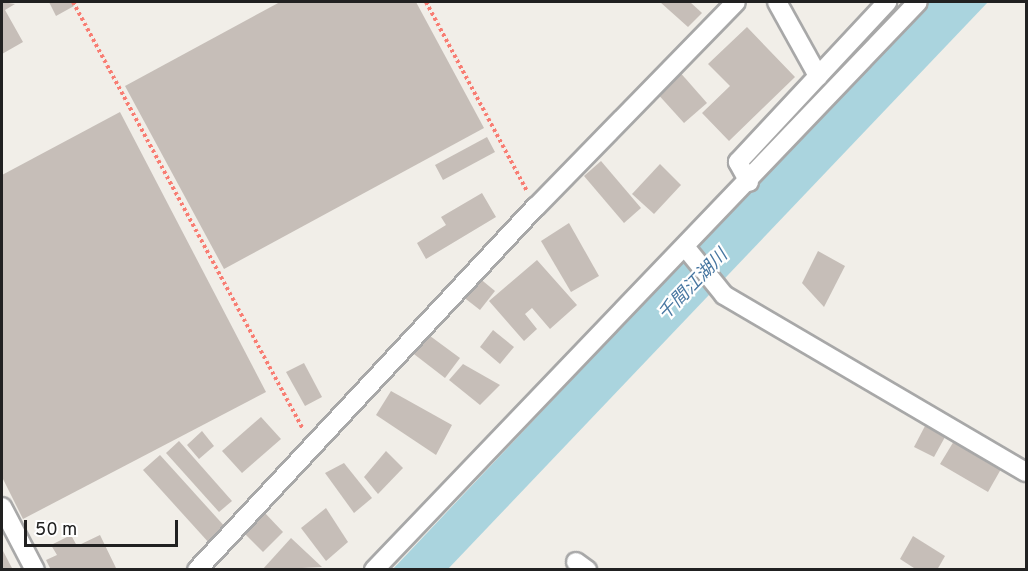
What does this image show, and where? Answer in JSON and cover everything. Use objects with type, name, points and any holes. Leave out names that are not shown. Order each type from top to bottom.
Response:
[{"type":"street","points":[[197,570],[536,207],[736,2]]},
{"type":"street","points":[[777,2],[818,76]]},
{"type":"street","points":[[749,182],[738,162],[887,2]]},
{"type":"street","points":[[374,570],[689,255],[749,182],[918,2]]},
{"type":"street","points":[[689,255],[724,294],[1026,472]]},
{"type":"street","points":[[2,507],[35,570]]},
{"type":"path","points":[[73,2],[313,448]]},
{"type":"path","points":[[426,2],[536,207]]},
{"type":"water","name":"千間江湖川","points":[[929,2],[988,2],[448,569],[392,570]]},
{"type":"building","points":[[2,2],[15,4],[5,10],[23,42],[2,54]]},
{"type":"building","points":[[49,2],[72,2],[74,6],[56,16]]},
{"type":"building","points":[[280,2],[416,2],[484,128],[224,269],[125,86]]},
{"type":"building","points":[[660,2],[690,2],[702,13],[688,27]]},
{"type":"building","points":[[747,27],[795,77],[729,141],[702,113],[730,86],[708,64]]},
{"type":"building","points":[[678,70],[707,103],[684,123],[655,91]]},
{"type":"building","points":[[120,112],[266,392],[23,519],[2,477],[2,175]]},
{"type":"building","points":[[487,137],[495,152],[443,180],[435,165]]},
{"type":"building","points":[[601,161],[641,208],[624,223],[584,176]]},
{"type":"building","points":[[660,164],[681,185],[654,214],[632,194]]},
{"type":"building","points":[[482,193],[496,217],[426,259],[417,243],[446,225],[441,217]]},
{"type":"building","points":[[569,223],[599,276],[571,292],[541,241]]},
{"type":"building","points":[[818,251],[845,266],[824,307],[802,283]]},
{"type":"building","points":[[537,260],[577,305],[550,329],[532,308],[525,314],[537,329],[524,341],[489,301]]},
{"type":"building","points":[[478,277],[495,291],[480,310],[462,296]]},
{"type":"building","points":[[493,330],[514,347],[500,364],[480,347]]},
{"type":"building","points":[[426,333],[460,358],[445,378],[410,351]]},
{"type":"building","points":[[304,363],[322,397],[305,406],[286,372]]},
{"type":"building","points":[[463,364],[500,385],[480,405],[449,380]]},
{"type":"building","points":[[391,391],[452,425],[436,455],[376,415]]},
{"type":"building","points":[[261,417],[281,439],[242,473],[222,451]]},
{"type":"building","points":[[925,426],[945,437],[934,457],[914,447]]},
{"type":"building","points":[[202,431],[214,446],[199,459],[187,445]]},
{"type":"building","points":[[179,441],[232,501],[219,512],[166,453]]},
{"type":"building","points":[[954,441],[1001,469],[988,492],[940,464]]},
{"type":"building","points":[[386,451],[403,468],[378,494],[364,477]]},
{"type":"building","points":[[160,455],[227,529],[210,544],[143,470]]},
{"type":"building","points":[[344,463],[372,498],[354,513],[325,473]]},
{"type":"building","points":[[326,508],[348,542],[326,561],[301,528]]},
{"type":"building","points":[[264,512],[283,532],[263,552],[243,532]]},
{"type":"building","points":[[71,535],[77,546],[100,535],[116,568],[51,570],[46,560],[57,555],[51,545]]},
{"type":"building","points":[[913,536],[945,556],[937,570],[917,570],[900,559]]},
{"type":"building","points":[[291,538],[322,567],[262,570]]},
{"type":"building","points":[[2,549],[13,570],[2,570]]}]
